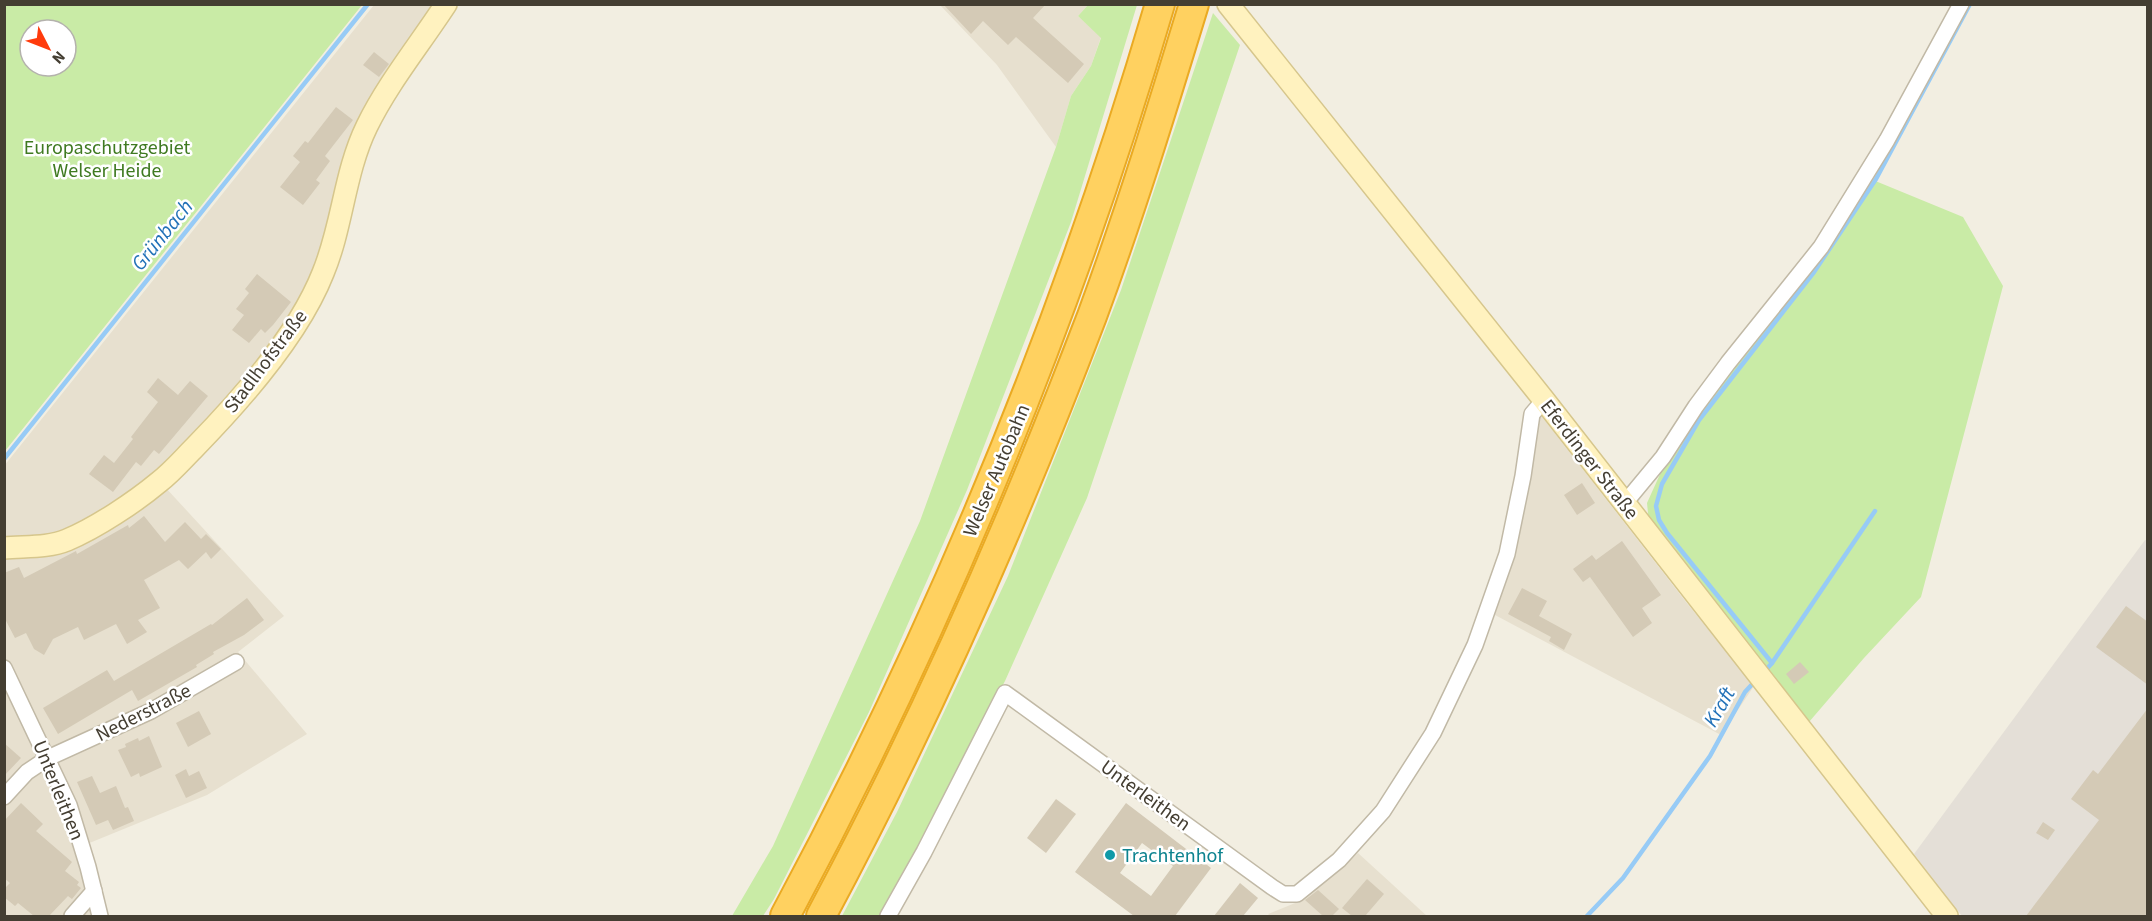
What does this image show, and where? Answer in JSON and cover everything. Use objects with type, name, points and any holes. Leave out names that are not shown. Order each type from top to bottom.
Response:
[{"type":"highway","name":"Welser Autobahn","points":[[785,916],[880,733],[992,482],[1040,362],[1081,249],[1132,100],[1160,4]]},
{"type":"highway","name":"Welser Autobahn","points":[[821,916],[908,749],[1040,449],[1104,281],[1146,161],[1194,4]]},
{"type":"main road","name":"Stadlhofstraße","points":[[4,548],[46,545],[66,540],[135,500],[160,482],[219,422],[261,372],[298,322],[324,272],[347,181],[356,151],[368,124],[446,4]]},
{"type":"main road","name":"Eferdinger Straße","points":[[1228,4],[1544,400],[1947,916]]},
{"type":"street","points":[[1624,504],[1663,456],[1728,363],[1821,247],[1887,140],[1961,4]]},
{"type":"street","name":"Unterleithen","points":[[888,916],[924,852],[1005,693],[1272,887],[1283,894],[1297,894],[1339,860],[1383,811],[1433,733],[1475,645],[1507,554],[1523,476],[1532,414],[1544,400]]},
{"type":"street","name":"Nederstraße","points":[[4,797],[27,772],[48,758],[151,711],[236,662]]},
{"type":"street","name":"Unterleithen","points":[[4,668],[69,805],[100,916]]},
{"type":"street","points":[[72,916],[94,891]]},
{"type":"shaded area","points":[[374,5],[437,5],[364,117],[322,250],[307,286],[276,335],[226,398],[157,469],[165,487],[284,616],[238,652],[307,734],[207,795],[87,844],[109,916],[5,916],[4,466]]},
{"type":"shaded area","points":[[940,5],[1088,5],[1078,16],[1101,37],[1091,66],[1071,96],[1056,147],[997,65]]},
{"type":"shaded area","points":[[1539,413],[1754,686],[1721,735],[1495,615],[1525,505]]},
{"type":"shaded area","points":[[2145,540],[2148,541],[2147,916],[1962,916],[1914,854]]},
{"type":"shaded area","points":[[1358,853],[1427,916],[1270,916],[1268,914],[1305,899]]},
{"type":"green space","name":"Europaschutzgebiet Welser Heide","points":[[4,5],[362,5],[5,451]]},
{"type":"green space","points":[[1088,5],[1137,5],[1071,222],[967,490],[869,712],[774,899],[763,916],[732,916],[773,846],[920,521],[1056,147],[1071,96],[1091,66],[1101,38],[1078,16]]},
{"type":"green space","points":[[1213,13],[1240,45],[1087,498],[1005,681],[883,916],[842,916],[897,812],[1008,576],[1121,290]]},
{"type":"green space","points":[[1873,180],[1963,217],[2003,286],[1921,597],[1809,722],[1649,523],[1647,503],[1661,472],[1695,415],[1813,264]]},
{"type":"building","points":[[943,4],[1046,4],[1033,18],[1084,64],[1068,83],[1016,37],[1008,45],[983,21],[971,34]]},
{"type":"building","points":[[374,52],[389,64],[379,77],[363,65]]},
{"type":"building","points":[[336,107],[353,120],[325,156],[330,161],[316,180],[320,183],[303,205],[280,187],[300,162],[293,156],[305,141],[308,143]]},
{"type":"building","points":[[257,274],[291,302],[265,333],[261,329],[249,343],[232,330],[244,315],[236,309],[249,293],[245,289]]},
{"type":"building","points":[[158,378],[178,395],[190,381],[208,396],[159,454],[154,450],[141,466],[136,462],[113,492],[89,474],[104,455],[114,463],[133,439],[131,437],[158,402],[147,392]]},
{"type":"building","points":[[1582,483],[1595,503],[1577,515],[1564,495]]},
{"type":"building","points":[[144,516],[165,542],[185,522],[201,539],[206,534],[221,549],[211,559],[206,552],[188,569],[179,560],[144,580],[160,608],[138,620],[147,632],[127,644],[116,624],[84,640],[78,627],[53,639],[44,655],[34,649],[26,633],[15,638],[4,617],[4,573],[19,567],[24,578],[76,551],[77,554],[128,525],[129,528]]},
{"type":"building","points":[[1622,541],[1661,595],[1642,608],[1652,623],[1633,637],[1590,577],[1583,582],[1573,569],[1592,555],[1596,560]]},
{"type":"building","points":[[1522,588],[1547,601],[1539,616],[1572,634],[1564,650],[1549,641],[1551,637],[1508,614]]},
{"type":"building","points":[[247,598],[264,620],[244,635],[213,652],[214,654],[196,665],[197,667],[138,701],[132,690],[58,734],[43,708],[107,670],[114,681],[212,625]]},
{"type":"building","points":[[2126,606],[2148,622],[2148,685],[2096,647]]},
{"type":"building","points":[[1800,662],[1809,672],[1794,684],[1786,674]]},
{"type":"building","points":[[2148,708],[2148,916],[2026,916],[2099,820],[2071,799],[2093,770],[2098,774]]},
{"type":"building","points":[[199,711],[211,734],[188,747],[176,723]]},
{"type":"building","points":[[149,736],[162,767],[140,777],[139,773],[131,777],[118,750],[138,738],[139,741]]},
{"type":"building","points":[[4,743],[21,758],[4,776]]},
{"type":"building","points":[[186,769],[189,776],[199,771],[207,788],[186,798],[175,775]]},
{"type":"building","points":[[92,776],[100,793],[116,786],[125,808],[128,807],[134,821],[113,830],[108,820],[96,825],[77,782]]},
{"type":"building","points":[[1056,799],[1076,814],[1046,853],[1027,838]]},
{"type":"building","points":[[21,803],[43,824],[36,831],[72,862],[65,871],[79,882],[77,885],[81,888],[72,899],[68,896],[49,916],[34,916],[18,903],[15,906],[4,897],[4,889],[10,883],[4,878],[4,821]]},
{"type":"building","name":"Trachtenhof","points":[[1126,803],[1211,868],[1175,916],[1134,916],[1075,872]],"holes":[[[1142,843],[1173,866],[1151,896],[1120,873]]]},
{"type":"building","points":[[2043,822],[2055,830],[2048,840],[2036,833]]},
{"type":"building","points":[[1367,879],[1384,894],[1365,916],[1352,916],[1342,908]]},
{"type":"building","points":[[1240,883],[1258,898],[1243,916],[1214,916]]},
{"type":"building","points":[[1318,890],[1339,909],[1332,916],[1323,916],[1305,900]]},
{"type":"waterway","name":"Grünbach","points":[[4,459],[368,4]]},
{"type":"waterway","points":[[1772,663],[1659,520],[1656,506],[1662,484],[1699,420],[1814,272],[1876,179],[1970,4]]},
{"type":"waterway","name":"Kraft","points":[[1764,672],[1875,511]]},
{"type":"waterway","name":"Kraft","points":[[1587,916],[1623,878],[1710,756],[1745,692],[1756,680]]},
{"type":"place","name":"Trachtenhof","points":[[1110,855]]}]
